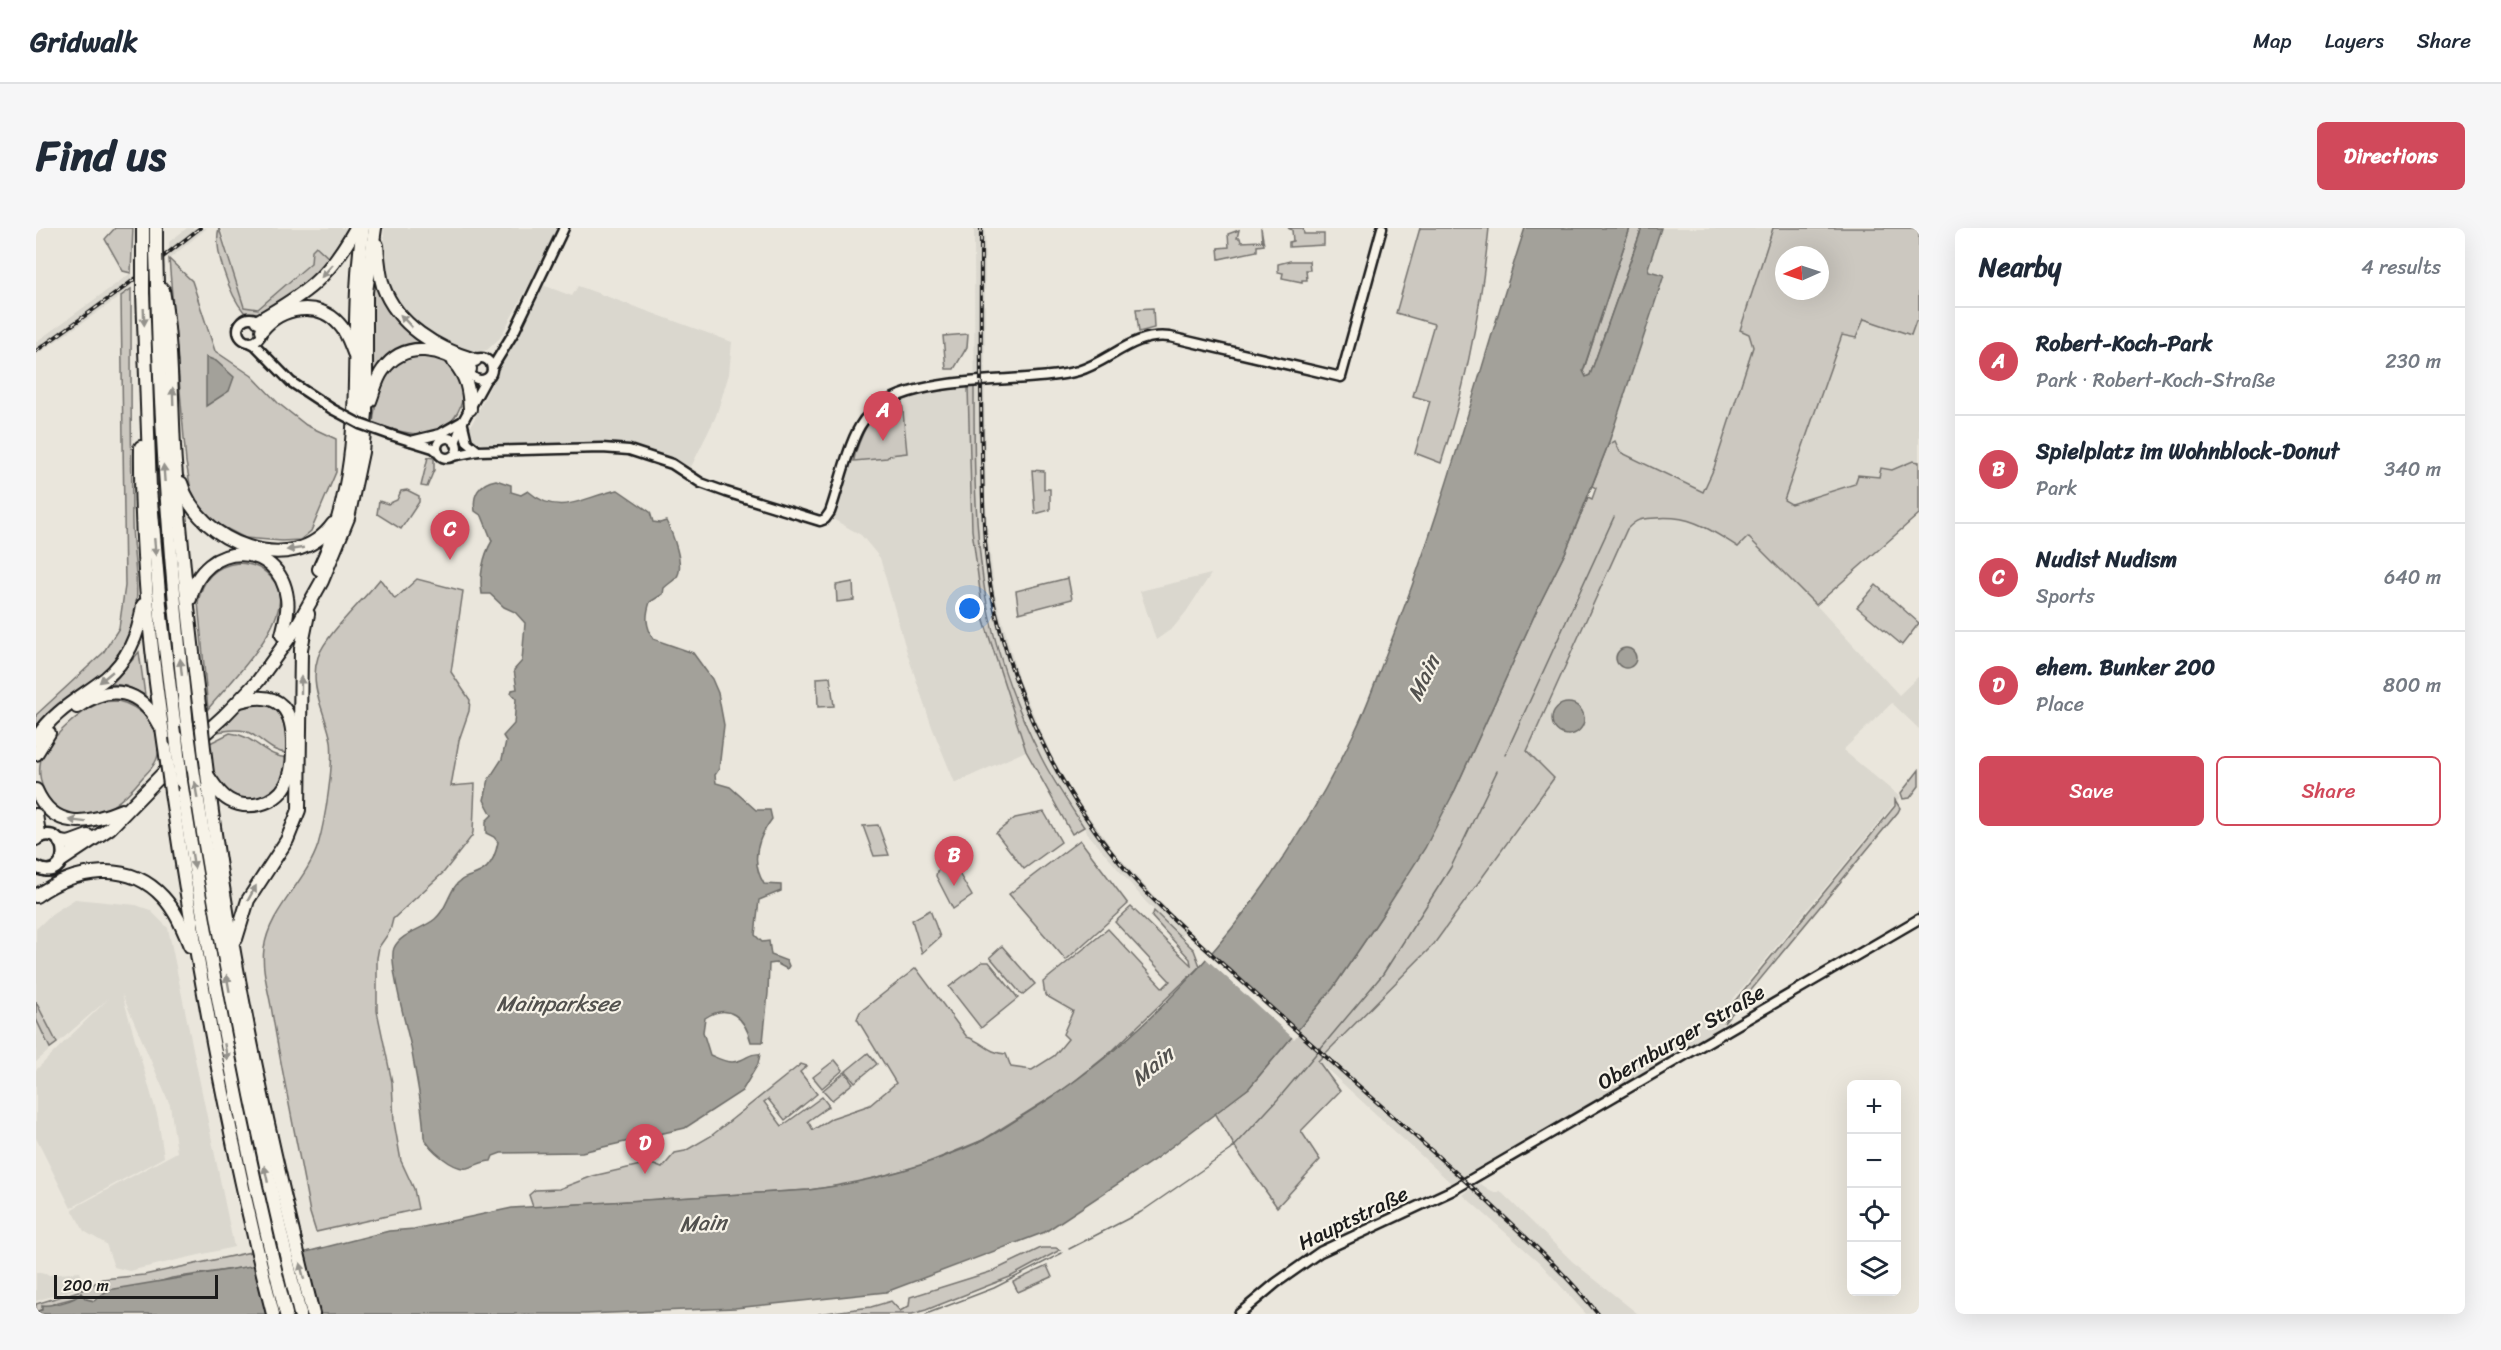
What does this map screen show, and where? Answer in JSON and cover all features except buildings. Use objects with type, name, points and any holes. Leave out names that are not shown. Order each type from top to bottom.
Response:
[{"type":"highway","points":[[143,228],[144,341],[150,489],[161,616],[181,782],[202,921],[273,1314]]},
{"type":"highway","points":[[260,329],[314,286],[340,256],[356,228]]},
{"type":"highway","points":[[214,723],[282,635],[306,596],[323,560],[339,515],[354,444],[358,261],[363,228]]},
{"type":"highway","points":[[375,228],[384,288],[399,313],[425,337],[476,366]]},
{"type":"highway","points":[[62,860],[100,836],[238,701],[277,656],[312,601],[331,562],[348,518],[360,469],[366,413],[366,292],[375,228]]},
{"type":"highway","points":[[156,231],[159,283],[172,374],[175,460],[188,609],[207,775],[235,948],[300,1314]]},
{"type":"highway","points":[[159,283],[159,386],[167,526],[193,769],[236,1029],[286,1229],[313,1314]]},
{"type":"highway","points":[[260,329],[276,317],[291,310],[312,309],[330,316],[339,323],[357,359]]},
{"type":"highway","points":[[144,341],[140,494],[146,589],[162,731],[198,967],[260,1236],[286,1314]]},
{"type":"highway","points":[[366,413],[381,372],[395,358],[407,351],[435,350],[476,366]]},
{"type":"highway","points":[[447,355],[465,378],[470,409]]},
{"type":"highway","points":[[175,460],[185,494],[196,514],[216,532],[242,544],[277,550],[308,547],[327,532],[339,515]]},
{"type":"highway","points":[[188,609],[193,585],[207,566],[220,558],[232,555],[255,557],[273,569],[284,586],[288,602],[282,635]]},
{"type":"highway","points":[[36,739],[47,724],[67,705],[108,677],[124,658],[137,634],[146,589]]},
{"type":"highway","points":[[235,948],[240,922],[248,900],[283,847],[296,821],[301,800],[297,746],[302,649],[312,601]]},
{"type":"highway","points":[[36,754],[48,734],[62,719],[86,700],[107,693],[129,694],[141,700],[151,711],[162,731]]},
{"type":"highway","points":[[238,701],[261,697],[271,698],[281,704],[291,719],[297,746]]},
{"type":"highway","points":[[207,775],[228,799],[243,805],[254,805],[272,800],[283,789],[297,767]]},
{"type":"highway","points":[[36,790],[52,812],[73,821],[96,820],[129,807]]},
{"type":"highway","points":[[36,815],[39,834],[36,839]]},
{"type":"highway","points":[[60,842],[69,843],[83,838],[117,819]]},
{"type":"highway","points":[[36,896],[52,885],[75,876],[99,872],[121,873],[135,878],[159,892],[171,907],[198,967]]},
{"type":"main road","points":[[36,839],[50,836],[60,842],[63,849],[62,860],[54,869],[39,872]]},
{"type":"street","points":[[453,456],[457,450],[455,443],[463,421],[491,375],[492,368],[507,344],[564,228]]},
{"type":"street","points":[[267,357],[260,329],[247,319],[239,327],[241,338],[267,357],[291,382],[332,410],[391,435],[434,448],[444,458],[478,451],[616,449],[654,457],[672,464],[701,483],[815,521],[825,519],[830,512],[856,433],[869,414],[893,400],[928,387],[949,383],[1022,380],[1080,370],[1136,341],[1152,336],[1170,337],[1341,377],[1382,228]]},
{"type":"street","points":[[249,342],[257,340],[260,329]]},
{"type":"street","points":[[476,366],[507,344]]},
{"type":"street","points":[[476,366],[490,362],[492,368]]},
{"type":"street","points":[[476,366],[480,381],[486,380]]},
{"type":"street","points":[[470,409],[475,391],[476,366]]},
{"type":"street","points":[[463,421],[467,441],[478,451]]},
{"type":"street","points":[[411,441],[440,434],[463,421]]},
{"type":"street","points":[[438,452],[443,440],[463,421]]},
{"type":"street","points":[[411,441],[443,440],[478,451]]},
{"type":"street","name":"Obernburger Straße","points":[[1461,1185],[1919,919]]},
{"type":"street","name":"Hauptstraße","points":[[1239,1314],[1276,1283],[1320,1252],[1461,1185]]},
{"type":"shaded area","points":[[115,228],[133,228],[131,273],[123,271],[105,239]]},
{"type":"shaded area","points":[[187,228],[207,228],[169,259],[169,242]]},
{"type":"shaded area","points":[[219,228],[244,307],[258,309],[311,263],[312,250],[316,246],[329,258],[350,228],[334,255],[313,277],[263,314],[244,312],[233,295],[218,248]]},
{"type":"shaded area","points":[[221,228],[348,228],[329,258],[316,247],[312,250],[312,263],[258,309],[244,307]]},
{"type":"shaded area","points":[[384,228],[560,228],[500,338],[487,350],[470,352],[428,331],[413,320],[397,300],[389,286],[384,267]]},
{"type":"shaded area","points":[[974,228],[985,228],[985,428],[989,544],[995,594],[1019,681],[1053,759],[1075,797],[1113,850],[1187,929],[1181,936],[1146,902],[1088,834],[1042,758],[1015,697],[1000,655],[983,581],[975,489]]},
{"type":"shaded area","points":[[1261,228],[1264,245],[1257,246],[1257,251],[1219,259],[1218,248],[1229,247],[1228,234],[1239,230],[1237,238],[1240,238],[1241,242],[1262,241]]},
{"type":"shaded area","points":[[1288,228],[1303,228],[1304,234],[1324,234],[1324,245],[1289,247],[1289,242],[1293,241],[1292,230]]},
{"type":"shaded area","points":[[1420,228],[1489,228],[1482,288],[1471,347],[1458,405],[1441,463],[1415,453],[1430,401],[1413,396],[1434,324],[1396,313]]},
{"type":"shaded area","points":[[1630,228],[1642,228],[1590,375],[1586,377],[1583,372]]},
{"type":"shaded area","points":[[1661,228],[1773,228],[1740,330],[1749,334],[1753,347],[1714,468],[1703,492],[1620,452],[1615,441],[1608,445],[1664,276],[1649,271],[1648,268]]},
{"type":"shaded area","points":[[1773,228],[1919,228],[1919,322],[1916,321],[1911,335],[1864,319],[1856,338],[1842,335],[1784,500],[1791,504],[1855,484],[1858,475],[1879,477],[1881,468],[1892,470],[1913,461],[1919,462],[1919,514],[1816,605],[1748,537],[1738,547],[1700,525],[1669,518],[1640,520],[1627,529],[1527,751],[1554,778],[1434,944],[1318,1061],[1340,1091],[1301,1131],[1320,1160],[1277,1207],[1238,1152],[1215,1113],[1249,1088],[1333,988],[1381,917],[1455,790],[1566,551],[1588,497],[1592,499],[1596,488],[1592,486],[1608,445],[1615,441],[1620,452],[1703,492],[1714,468],[1753,347],[1749,334],[1740,330]]},
{"type":"shaded area","points":[[169,259],[192,281],[215,351],[252,376],[278,403],[306,425],[336,439],[336,472],[311,531],[300,540],[245,538],[210,520],[192,496],[186,462]]},
{"type":"shaded area","points":[[1290,261],[1309,261],[1310,270],[1306,270],[1307,280],[1302,280],[1302,282],[1282,278],[1283,273],[1278,272],[1278,264]]},
{"type":"shaded area","points":[[373,272],[381,285],[434,344],[423,345],[371,383]]},
{"type":"shaded area","points":[[131,273],[131,289],[36,355],[36,342]]},
{"type":"shaded area","points":[[540,284],[572,296],[578,286],[732,342],[729,374],[716,416],[691,467],[644,448],[609,443],[488,446],[475,441],[470,428]]},
{"type":"shaded area","points":[[131,289],[132,521],[137,594],[133,623],[121,651],[100,676],[36,730],[36,715],[103,653],[119,628],[125,586],[121,296]]},
{"type":"shaded area","points":[[1153,308],[1154,328],[1139,332],[1136,309]]},
{"type":"shaded area","points":[[1864,319],[1911,335],[1917,321],[1919,322],[1919,462],[1912,461],[1879,477],[1791,504],[1783,500],[1842,335]]},
{"type":"shaded area","points":[[968,334],[967,347],[954,369],[946,369],[943,336]]},
{"type":"shaded area","points":[[425,354],[446,362],[457,370],[461,379],[463,398],[455,416],[441,429],[425,434],[402,432],[373,423],[377,398],[385,377],[400,362]]},
{"type":"shaded area","points":[[948,387],[968,387],[972,530],[984,621],[1026,751],[955,783],[932,727],[908,656],[880,558],[861,535],[831,518],[853,459],[887,458],[890,455],[907,453],[902,401]]},
{"type":"shaded area","points":[[968,387],[974,387],[976,507],[983,579],[997,647],[1012,692],[1041,757],[1084,827],[1072,834],[1026,751],[984,621],[972,530]]},
{"type":"shaded area","points":[[902,401],[907,453],[890,455],[887,458],[854,461],[859,443],[870,420],[886,408]]},
{"type":"shaded area","points":[[428,457],[434,458],[434,470],[427,487],[421,486]]},
{"type":"shaded area","points":[[1032,470],[1044,471],[1044,489],[1050,489],[1050,510],[1035,514]]},
{"type":"shaded area","points":[[407,490],[419,496],[419,502],[401,529],[377,514],[379,501],[388,504],[397,500],[401,491]]},
{"type":"shaded area","points":[[1676,516],[1748,537],[1816,605],[1899,695],[1919,676],[1919,729],[1892,703],[1843,750],[1900,797],[1729,1004],[1721,1029],[1451,1183],[1318,1061],[1327,1054],[1553,778],[1526,751],[1627,529],[1636,519]]},
{"type":"shaded area","points":[[238,563],[258,568],[274,581],[279,595],[278,612],[259,648],[208,709],[198,602],[203,587],[211,575],[222,567]]},
{"type":"shaded area","points":[[1211,574],[1173,628],[1156,640],[1140,591]]},
{"type":"shaded area","points":[[1068,578],[1072,599],[1019,613],[1016,591]]},
{"type":"shaded area","points":[[380,579],[395,599],[417,579],[463,591],[451,672],[470,700],[469,711],[459,740],[451,786],[475,784],[473,832],[444,872],[393,919],[390,931],[379,947],[377,958],[377,1011],[392,1082],[394,1122],[401,1161],[414,1189],[418,1209],[316,1232],[310,1213],[266,980],[264,949],[273,922],[312,858],[318,845],[323,822],[332,751],[329,731],[316,689],[315,668],[318,657],[329,638]]},
{"type":"shaded area","points":[[853,582],[854,600],[837,602],[836,585]]},
{"type":"shaded area","points":[[1876,585],[1919,623],[1902,645],[1857,607]]},
{"type":"shaded area","points":[[139,652],[145,695],[126,686],[112,684]]},
{"type":"shaded area","points":[[830,677],[834,706],[818,707],[817,678]]},
{"type":"shaded area","points":[[118,701],[142,713],[153,727],[158,744],[156,761],[128,794],[109,808],[88,816],[66,813],[53,804],[41,783],[40,767],[44,751],[66,726],[84,712],[102,702]]},
{"type":"shaded area","points":[[252,701],[272,702],[289,720],[289,753],[271,748],[245,731],[216,732],[238,710]]},
{"type":"shaded area","points":[[230,733],[246,738],[280,757],[289,758],[287,776],[273,793],[255,801],[245,801],[227,793],[219,784],[213,769],[210,743]]},
{"type":"shaded area","points":[[1919,770],[1919,786],[1910,798],[1903,799],[1901,793]]},
{"type":"shaded area","points":[[1895,800],[1900,808],[1898,812],[1724,1023],[1734,1002],[1895,806]]},
{"type":"shaded area","points":[[1044,812],[1061,842],[1024,869],[996,833],[1015,818]]},
{"type":"shaded area","points":[[878,825],[889,855],[874,856],[863,826]]},
{"type":"shaded area","points":[[1080,840],[1128,904],[1066,960],[1009,894]]},
{"type":"shaded area","points":[[953,863],[972,896],[953,909],[936,876],[937,871]]},
{"type":"shaded area","points":[[75,899],[136,905],[150,910],[168,928],[234,1247],[129,1271],[114,1267],[106,1244],[84,1231],[72,1209],[177,1152],[170,1105],[122,994],[158,1118],[164,1157],[71,1208],[36,1138],[36,1070],[109,998],[36,1062],[36,929],[53,913]]},
{"type":"shaded area","points":[[1131,907],[1191,965],[1190,959],[1152,917],[1154,911],[1194,950],[1200,966],[1111,1052],[1066,1088],[983,1140],[919,1166],[857,1183],[809,1190],[533,1207],[529,1195],[535,1190],[559,1189],[593,1176],[649,1163],[662,1168],[675,1153],[685,1151],[711,1136],[801,1064],[807,1066],[800,1072],[817,1094],[785,1120],[768,1099],[764,1102],[782,1126],[822,1097],[829,1106],[808,1121],[813,1130],[832,1118],[870,1105],[896,1083],[857,1019],[860,1012],[916,968],[967,1037],[994,1052],[1006,1054],[1011,1067],[1032,1070],[1054,1056],[1068,1039],[1063,1034],[1073,1011],[1045,995],[1043,982],[1108,929],[1163,988],[1170,981],[1115,922]]},
{"type":"shaded area","points":[[930,910],[940,937],[922,953],[912,920]]},
{"type":"shaded area","points":[[1002,946],[1035,984],[1022,995],[990,957]]},
{"type":"shaded area","points":[[982,962],[989,962],[1018,998],[981,1028],[949,987]]},
{"type":"shaded area","points":[[36,1002],[57,1043],[50,1048],[36,1019]]},
{"type":"shaded area","points":[[868,1053],[877,1064],[855,1082],[846,1071]]},
{"type":"shaded area","points":[[835,1060],[843,1070],[822,1088],[813,1077]]},
{"type":"shaded area","points":[[845,1072],[853,1083],[832,1100],[823,1090]]},
{"type":"shaded area","points":[[1481,1184],[1494,1193],[1501,1192],[1573,1262],[1638,1314],[1586,1314],[1540,1263],[1463,1195],[1475,1185]]},
{"type":"shaded area","points":[[1041,1248],[1060,1250],[1010,1277],[926,1310],[912,1314],[818,1314],[871,1307],[891,1301],[900,1311],[909,1306],[910,1297],[993,1271]]},
{"type":"shaded area","points":[[251,1252],[254,1266],[172,1278],[94,1301],[78,1297],[55,1303],[36,1312],[36,1304],[85,1289],[102,1279],[144,1275]]},
{"type":"shaded area","points":[[1047,1266],[1052,1277],[1018,1292],[1013,1282]]},
{"type":"shaded area","points":[[36,1272],[49,1275],[80,1272],[85,1286],[36,1301]]},
{"type":"water","name":"Main","points":[[1525,228],[1630,228],[1583,371],[1586,377],[1590,375],[1642,228],[1661,228],[1648,268],[1649,271],[1664,275],[1608,445],[1566,551],[1455,790],[1425,848],[1333,988],[1249,1088],[1154,1160],[1045,1232],[886,1292],[735,1308],[585,1314],[36,1314],[42,1310],[42,1305],[63,1302],[81,1293],[86,1299],[94,1301],[108,1290],[251,1266],[389,1231],[414,1229],[512,1208],[809,1190],[853,1183],[918,1166],[981,1141],[1077,1079],[1127,1039],[1173,995],[1216,947],[1256,896],[1293,843],[1326,788],[1364,712],[1425,549]]},
{"type":"water","points":[[206,357],[216,361],[234,377],[229,391],[206,406]]},
{"type":"water","name":"Mainparksee","points":[[496,480],[511,485],[511,492],[521,495],[528,491],[551,504],[562,505],[618,490],[650,512],[653,522],[666,521],[679,558],[679,573],[664,588],[663,594],[650,602],[647,612],[648,625],[653,639],[693,653],[712,679],[718,693],[724,725],[719,769],[715,775],[716,783],[730,787],[756,810],[770,810],[772,819],[759,842],[757,867],[764,884],[781,885],[781,891],[759,900],[755,935],[762,942],[769,941],[771,955],[787,961],[789,966],[787,969],[776,963],[769,964],[763,1042],[751,1042],[745,1026],[729,1012],[714,1013],[705,1018],[703,1032],[710,1055],[733,1062],[760,1054],[758,1064],[742,1091],[685,1128],[582,1152],[501,1153],[493,1156],[491,1161],[461,1168],[442,1158],[424,1137],[419,1092],[393,955],[397,943],[438,916],[459,882],[477,874],[489,865],[498,842],[486,833],[486,821],[492,815],[484,800],[489,779],[502,759],[506,741],[503,736],[514,724],[516,699],[511,693],[512,690],[517,689],[514,670],[522,661],[525,623],[515,612],[504,607],[490,594],[482,594],[482,567],[492,541],[482,516],[475,511],[474,505],[481,487]]},
{"type":"water","points":[[1622,648],[1630,648],[1636,654],[1636,662],[1630,668],[1622,668],[1616,662],[1616,654]]},
{"type":"water","points":[[1568,703],[1579,708],[1584,719],[1579,730],[1568,735],[1557,730],[1552,719],[1557,708]]},
{"type":"pier","points":[[1209,949],[1300,1032],[1294,1039],[1203,956]]},
{"type":"waterway","points":[[1505,755],[1614,517]]},
{"type":"waterway","points":[[1069,1249],[1141,1212],[1231,1150],[1278,1099],[1383,974],[1451,867],[1497,771]]},
{"type":"waterway","points":[[926,1314],[994,1288],[1062,1253]]},
{"type":"railway","points":[[36,351],[122,289],[200,228]]},
{"type":"railway","points":[[981,228],[983,494],[988,574],[996,613],[1018,685],[1048,754],[1066,786],[1108,848],[1162,908],[1486,1200],[1558,1269],[1598,1314]]},
{"type":"place","name":"Robert-Koch-Park","points":[[883,441]]},
{"type":"place","name":"Nudist Nudism","points":[[450,560]]},
{"type":"place","name":"Spielplatz im Wohnblock-Donut","points":[[954,886]]},
{"type":"place","name":"ehem. Bunker 200","points":[[645,1174]]}]
